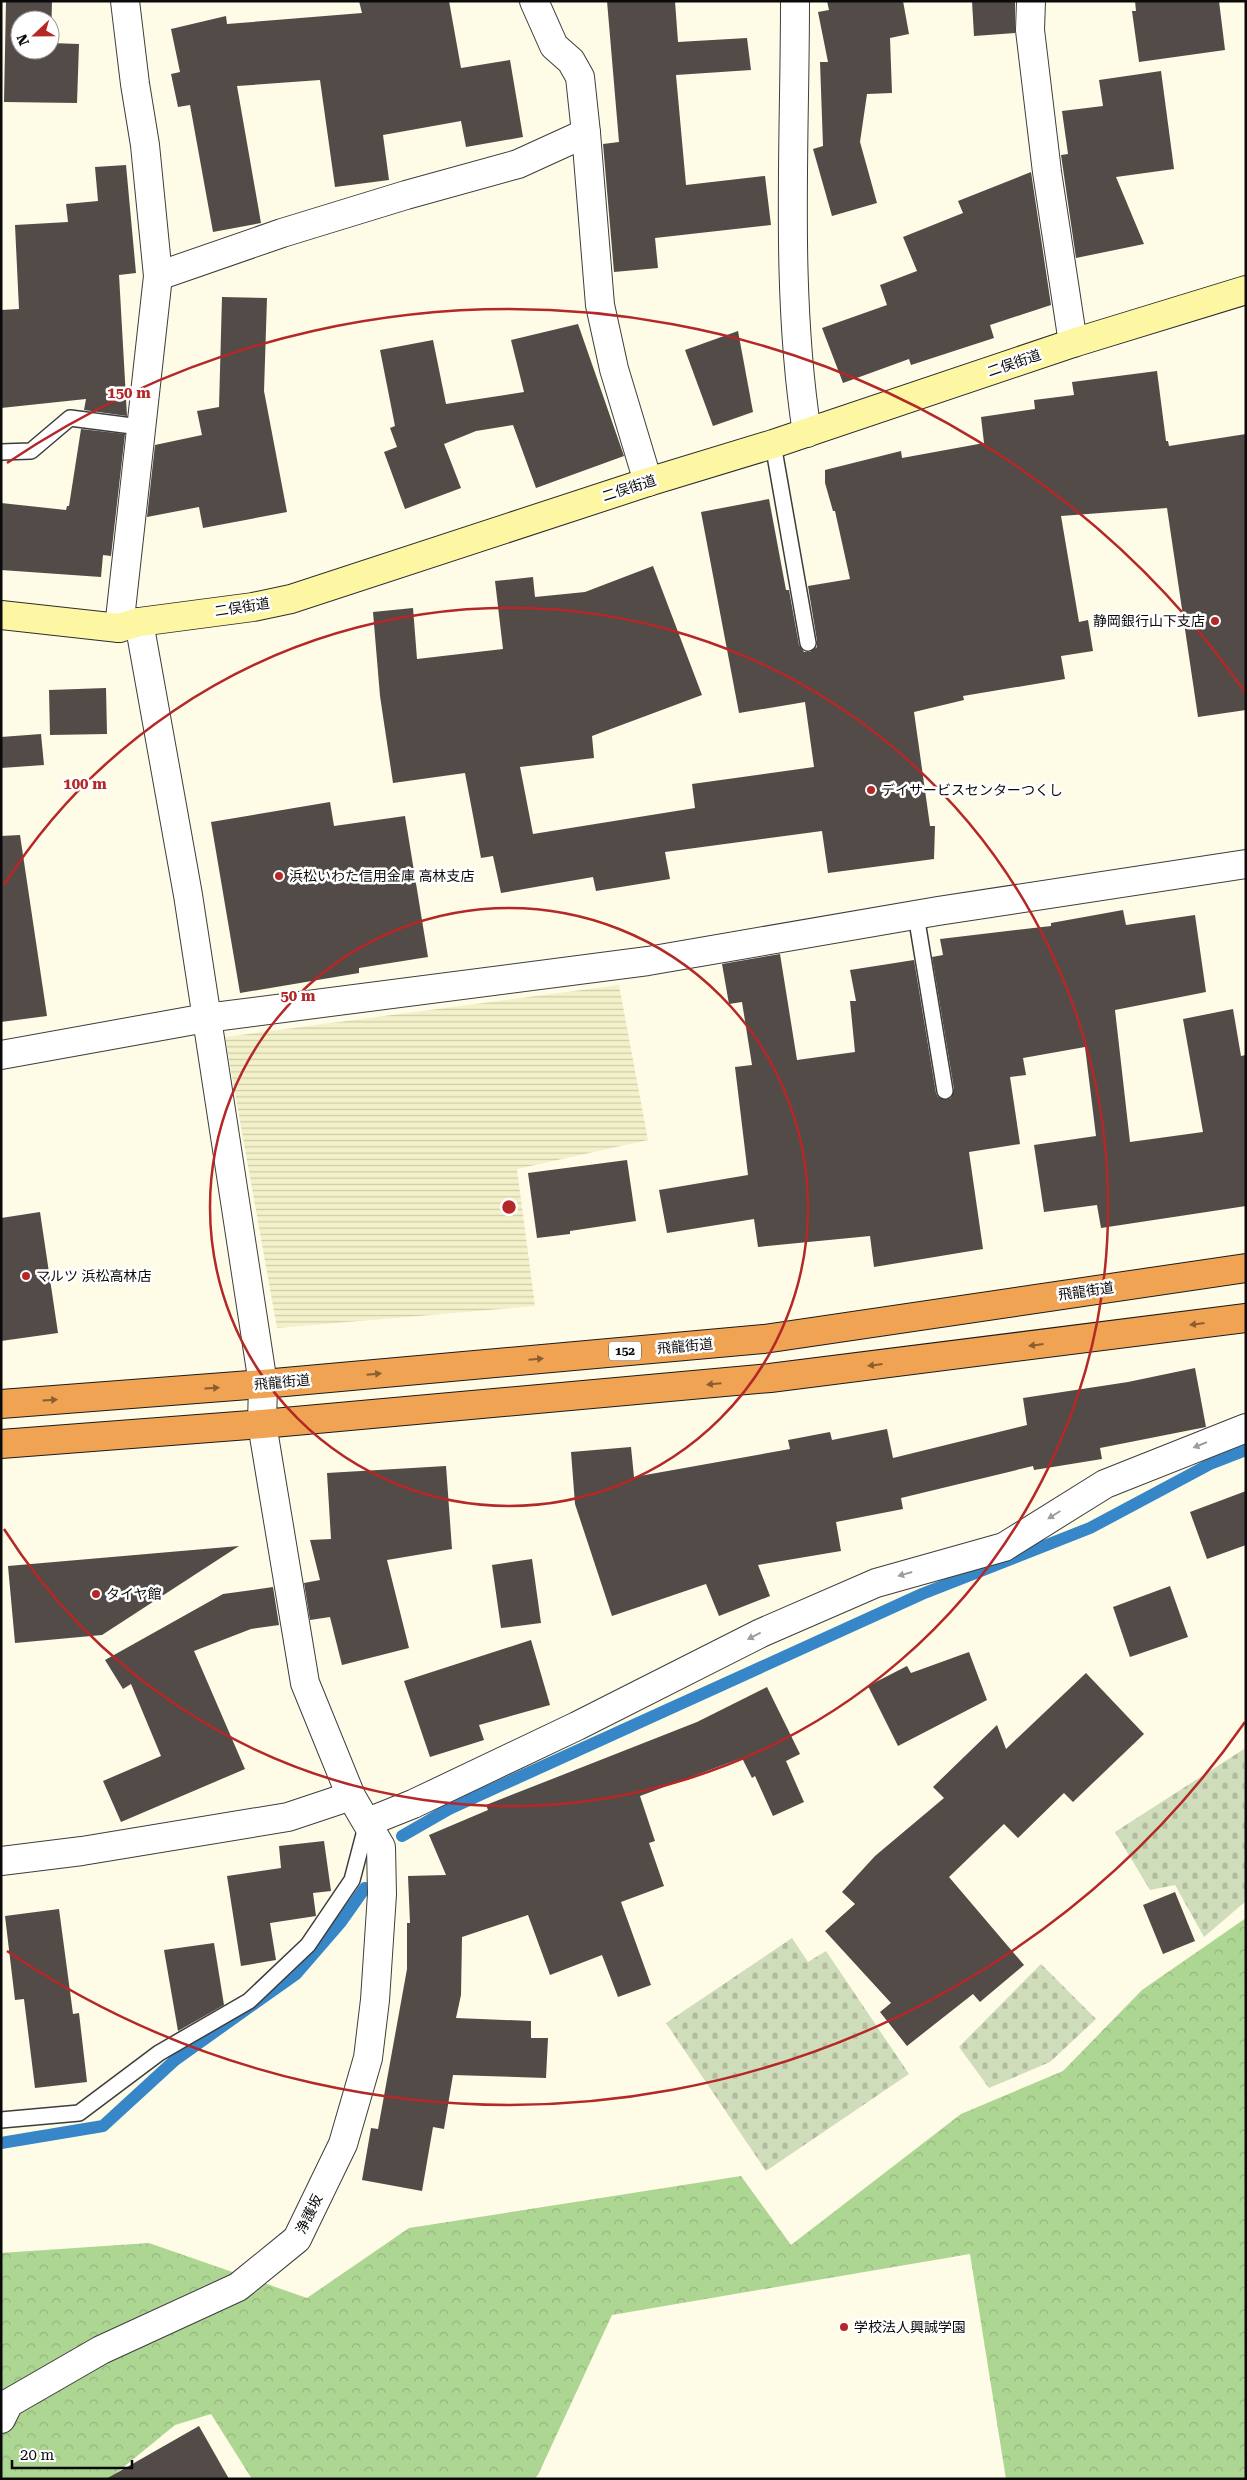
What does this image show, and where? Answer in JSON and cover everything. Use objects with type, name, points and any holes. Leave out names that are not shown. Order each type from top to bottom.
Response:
[{"type":"highway","name":"飛龍街道","points":[[1,1404],[263,1384],[764,1338],[1246,1268]]},
{"type":"highway","points":[[1,1444],[262,1424],[770,1378],[1246,1318]]},
{"type":"street","points":[[125,1],[135,84],[145,145],[158,276],[140,427],[129,625],[186,885],[263,1384],[262,1424],[305,1684],[351,1796],[368,1822],[413,1804],[568,1730],[761,1633],[876,1582],[1004,1547],[1105,1484],[1246,1428]]},
{"type":"street","points":[[534,1],[554,46],[571,61],[580,77],[600,305],[614,370],[648,482]]},
{"type":"street","points":[[795,1],[794,212],[798,365],[808,433]]},
{"type":"street","points":[[1031,1],[1030,30],[1047,172],[1073,343]]},
{"type":"street","points":[[158,276],[282,233],[406,194],[518,164],[586,133]]},
{"type":"street","name":"二俣街道","points":[[1,615],[129,625],[253,607],[291,599],[648,482],[808,433],[1073,343],[1246,290]]},
{"type":"street","points":[[1,1055],[206,1018],[648,962],[916,915],[1246,864]]},
{"type":"street","points":[[1,1861],[82,1851],[288,1817],[351,1796]]},
{"type":"street","name":"浄護坂","points":[[1,2419],[8,2403],[101,2350],[238,2287],[297,2239],[343,2144],[368,2058],[375,2000],[382,1894],[381,1847],[368,1822]]},
{"type":"lane","points":[[1,452],[32,450],[70,418],[140,427]]},
{"type":"lane","points":[[773,444],[808,643]]},
{"type":"lane","points":[[916,915],[945,1092]]},
{"type":"lane","points":[[1,2120],[79,2113],[159,2053],[249,2001],[308,1945],[352,1880],[368,1822]]},
{"type":"green space","points":[[619,985],[648,1140],[517,1169],[535,1306],[277,1328],[225,1037]]},
{"type":"green space","points":[[1244,1749],[1246,1901],[1204,1937],[1175,1885],[1150,1890],[1115,1832]]},
{"type":"green space","points":[[1246,1918],[1246,2479],[1006,2479],[970,2254],[612,2315],[538,2475],[534,2479],[252,2479],[211,2414],[175,2425],[109,2479],[1,2479],[1,2253],[149,2243],[307,2298],[409,2228],[741,2176],[791,2245],[961,2114],[1063,2071],[1142,1990]]},
{"type":"green space","points":[[792,1938],[808,1962],[826,1951],[909,2074],[766,2171],[666,2023]]},
{"type":"green space","points":[[1041,1964],[1096,2019],[1050,2062],[989,2088],[959,2047]]},
{"type":"building","points":[[6,1],[52,1],[52,10],[10,10],[10,60],[60,60],[60,43],[79,44],[77,103],[4,102]]},
{"type":"building","points":[[359,1],[449,1],[461,68],[510,60],[523,137],[466,147],[461,121],[383,135],[389,180],[335,187],[320,80],[237,86],[261,223],[213,232],[190,105],[178,107],[171,74],[180,72],[171,29],[226,16],[227,24],[362,13]]},
{"type":"building","points":[[607,1],[675,1],[678,42],[747,38],[751,70],[676,75],[686,185],[765,176],[771,225],[655,238],[658,268],[614,272],[603,144],[619,142]]},
{"type":"building","points":[[827,1],[903,1],[909,34],[890,38],[892,93],[867,94],[860,142],[877,203],[832,216],[813,149],[823,146],[820,62],[828,62],[818,12],[829,10]]},
{"type":"building","points":[[972,1],[1015,1],[1015,33],[974,36]]},
{"type":"building","points":[[1135,1],[1219,1],[1225,50],[1139,62],[1132,11],[1136,11]]},
{"type":"building","points":[[1161,71],[1174,169],[1116,177],[1144,244],[1076,258],[1061,155],[1068,154],[1062,111],[1103,106],[1099,80]]},
{"type":"building","points":[[126,165],[136,273],[119,275],[127,416],[84,410],[86,399],[1,408],[1,310],[19,309],[15,225],[68,222],[66,204],[98,201],[95,167]]},
{"type":"building","points":[[1031,172],[1051,305],[990,325],[994,338],[911,365],[909,359],[843,383],[822,328],[887,305],[880,285],[917,271],[903,237],[963,213],[958,201]]},
{"type":"building","points":[[222,297],[267,298],[264,391],[287,512],[203,528],[199,507],[147,517],[155,445],[202,435],[197,411],[219,407]]},
{"type":"building","points":[[578,324],[624,456],[536,488],[513,425],[476,431],[444,444],[461,488],[405,509],[384,452],[397,447],[390,428],[395,426],[380,350],[433,340],[446,404],[524,392],[511,340]]},
{"type":"building","points":[[738,331],[753,412],[713,426],[685,350]]},
{"type":"building","points":[[1157,371],[1166,441],[1168,441],[1169,446],[1246,434],[1246,710],[1198,717],[1167,508],[1061,516],[1079,622],[1088,620],[1093,651],[1061,656],[1065,679],[963,696],[964,700],[914,712],[930,826],[935,826],[934,859],[828,873],[822,831],[665,852],[670,879],[596,891],[593,877],[501,893],[493,856],[481,858],[465,773],[393,783],[380,696],[373,612],[413,608],[417,659],[503,649],[495,581],[533,577],[535,597],[585,592],[653,566],[702,695],[592,736],[594,758],[520,767],[533,834],[695,808],[692,784],[814,767],[805,702],[739,713],[701,512],[769,499],[786,590],[789,590],[799,645],[804,652],[810,652],[817,647],[817,641],[808,586],[850,579],[835,511],[833,511],[825,483],[825,470],[901,451],[902,458],[984,443],[981,417],[1035,409],[1034,400],[1074,395],[1072,382]]},
{"type":"building","points":[[81,429],[125,434],[111,556],[103,555],[101,577],[1,570],[1,503],[66,510],[67,506],[69,506]]},
{"type":"building","points":[[106,688],[107,734],[50,735],[49,690]]},
{"type":"building","points":[[41,734],[44,765],[1,768],[1,737]]},
{"type":"building","points":[[330,802],[334,826],[405,816],[428,957],[359,968],[359,973],[240,993],[211,822]]},
{"type":"building","points":[[20,835],[47,1016],[1,1022],[1,836]]},
{"type":"building","points":[[1123,910],[1126,925],[1195,915],[1206,992],[1115,1010],[1130,1142],[1203,1132],[1183,1019],[1233,1009],[1241,1056],[1246,1055],[1246,1206],[1101,1228],[1097,1205],[1044,1212],[1034,1145],[1096,1136],[1085,1047],[1023,1058],[1026,1075],[1010,1077],[1020,1144],[969,1152],[983,1249],[874,1267],[870,1236],[758,1247],[754,1219],[667,1233],[659,1190],[748,1175],[735,1067],[752,1065],[742,1002],[729,1004],[722,964],[780,954],[797,1060],[855,1052],[850,1001],[856,1001],[850,970],[914,960],[936,1093],[938,1097],[946,1100],[951,1098],[954,1089],[932,957],[943,955],[940,939],[1051,926],[1051,923]]},
{"type":"building","points":[[627,1160],[636,1221],[570,1231],[570,1234],[537,1238],[528,1173]]},
{"type":"building","name":"マルツ 浜松高林店","points":[[40,1212],[58,1333],[1,1341],[1,1218]]},
{"type":"building","points":[[1195,1368],[1206,1427],[1100,1448],[1102,1459],[1034,1470],[1033,1466],[901,1498],[903,1509],[836,1522],[841,1551],[758,1565],[770,1596],[719,1616],[706,1584],[612,1616],[575,1504],[571,1452],[631,1447],[634,1477],[790,1449],[788,1440],[830,1432],[832,1440],[887,1429],[893,1458],[1027,1425],[1023,1398],[1128,1382]]},
{"type":"building","points":[[446,1466],[452,1549],[387,1560],[409,1648],[342,1665],[330,1617],[310,1620],[304,1583],[320,1580],[310,1540],[331,1539],[327,1473]]},
{"type":"building","points":[[1246,1491],[1246,1545],[1207,1559],[1190,1512]]},
{"type":"building","points":[[239,1546],[102,1635],[15,1643],[8,1566]]},
{"type":"building","points":[[532,1559],[541,1623],[501,1628],[492,1565]]},
{"type":"building","points":[[1170,1586],[1188,1637],[1130,1657],[1113,1607]]},
{"type":"building","points":[[273,1587],[279,1625],[251,1629],[194,1651],[245,1769],[121,1822],[103,1781],[161,1756],[131,1684],[123,1689],[105,1660],[223,1594]]},
{"type":"building","points":[[531,1640],[550,1705],[479,1725],[484,1740],[430,1757],[404,1681]]},
{"type":"building","points":[[969,1652],[987,1700],[898,1746],[868,1686],[907,1666],[911,1673]]},
{"type":"building","points":[[1086,1673],[1144,1734],[1073,1802],[1064,1793],[1018,1838],[1004,1824],[949,1877],[1024,1965],[980,2002],[973,1994],[907,2046],[880,2012],[891,2003],[825,1931],[855,1904],[842,1892],[875,1856],[944,1798],[933,1787],[997,1725],[1006,1749]]},
{"type":"building","points":[[767,1687],[800,1754],[786,1761],[804,1802],[773,1816],[755,1776],[752,1778],[742,1758],[640,1796],[655,1841],[649,1843],[664,1886],[621,1902],[651,1985],[618,1997],[602,1955],[550,1975],[528,1915],[462,1937],[461,1995],[456,2018],[531,2021],[531,2038],[548,2038],[546,2078],[453,2075],[444,2129],[433,2127],[422,2191],[362,2180],[371,2128],[378,2129],[407,1969],[407,1923],[410,1923],[408,1876],[446,1875],[429,1835],[488,1810],[486,1805],[697,1722]]},
{"type":"building","points":[[324,1841],[331,1891],[313,1893],[316,1916],[270,1923],[276,1960],[241,1966],[227,1876],[281,1868],[279,1846]]},
{"type":"building","points":[[1175,1892],[1195,1941],[1163,1954],[1143,1905]]},
{"type":"building","points":[[59,1909],[73,2014],[79,2013],[87,2082],[35,2088],[24,1999],[15,2000],[5,1916]]},
{"type":"building","points":[[214,1943],[224,2005],[178,2031],[164,1950]]},
{"type":"building","points":[[199,2426],[229,2479],[106,2479]]},
{"type":"waterway","points":[[402,1836],[449,1809],[922,1594],[1090,1528],[1210,1464],[1246,1450]]},
{"type":"waterway","points":[[1,2143],[103,2126],[175,2060],[296,1974],[341,1922],[365,1888]]},
{"type":"place","name":"静岡銀行山下支店","points":[[1215,621]]},
{"type":"place","name":"デイサービスセンターつくし","points":[[871,790]]},
{"type":"place","name":"浜松いわた信用金庫 高林支店","points":[[279,876]]},
{"type":"place","name":"マルツ 浜松高林店","points":[[26,1276]]},
{"type":"place","name":"タイヤ館","points":[[96,1594]]},
{"type":"place","name":"学校法人興誠学園","points":[[844,2327]]}]
